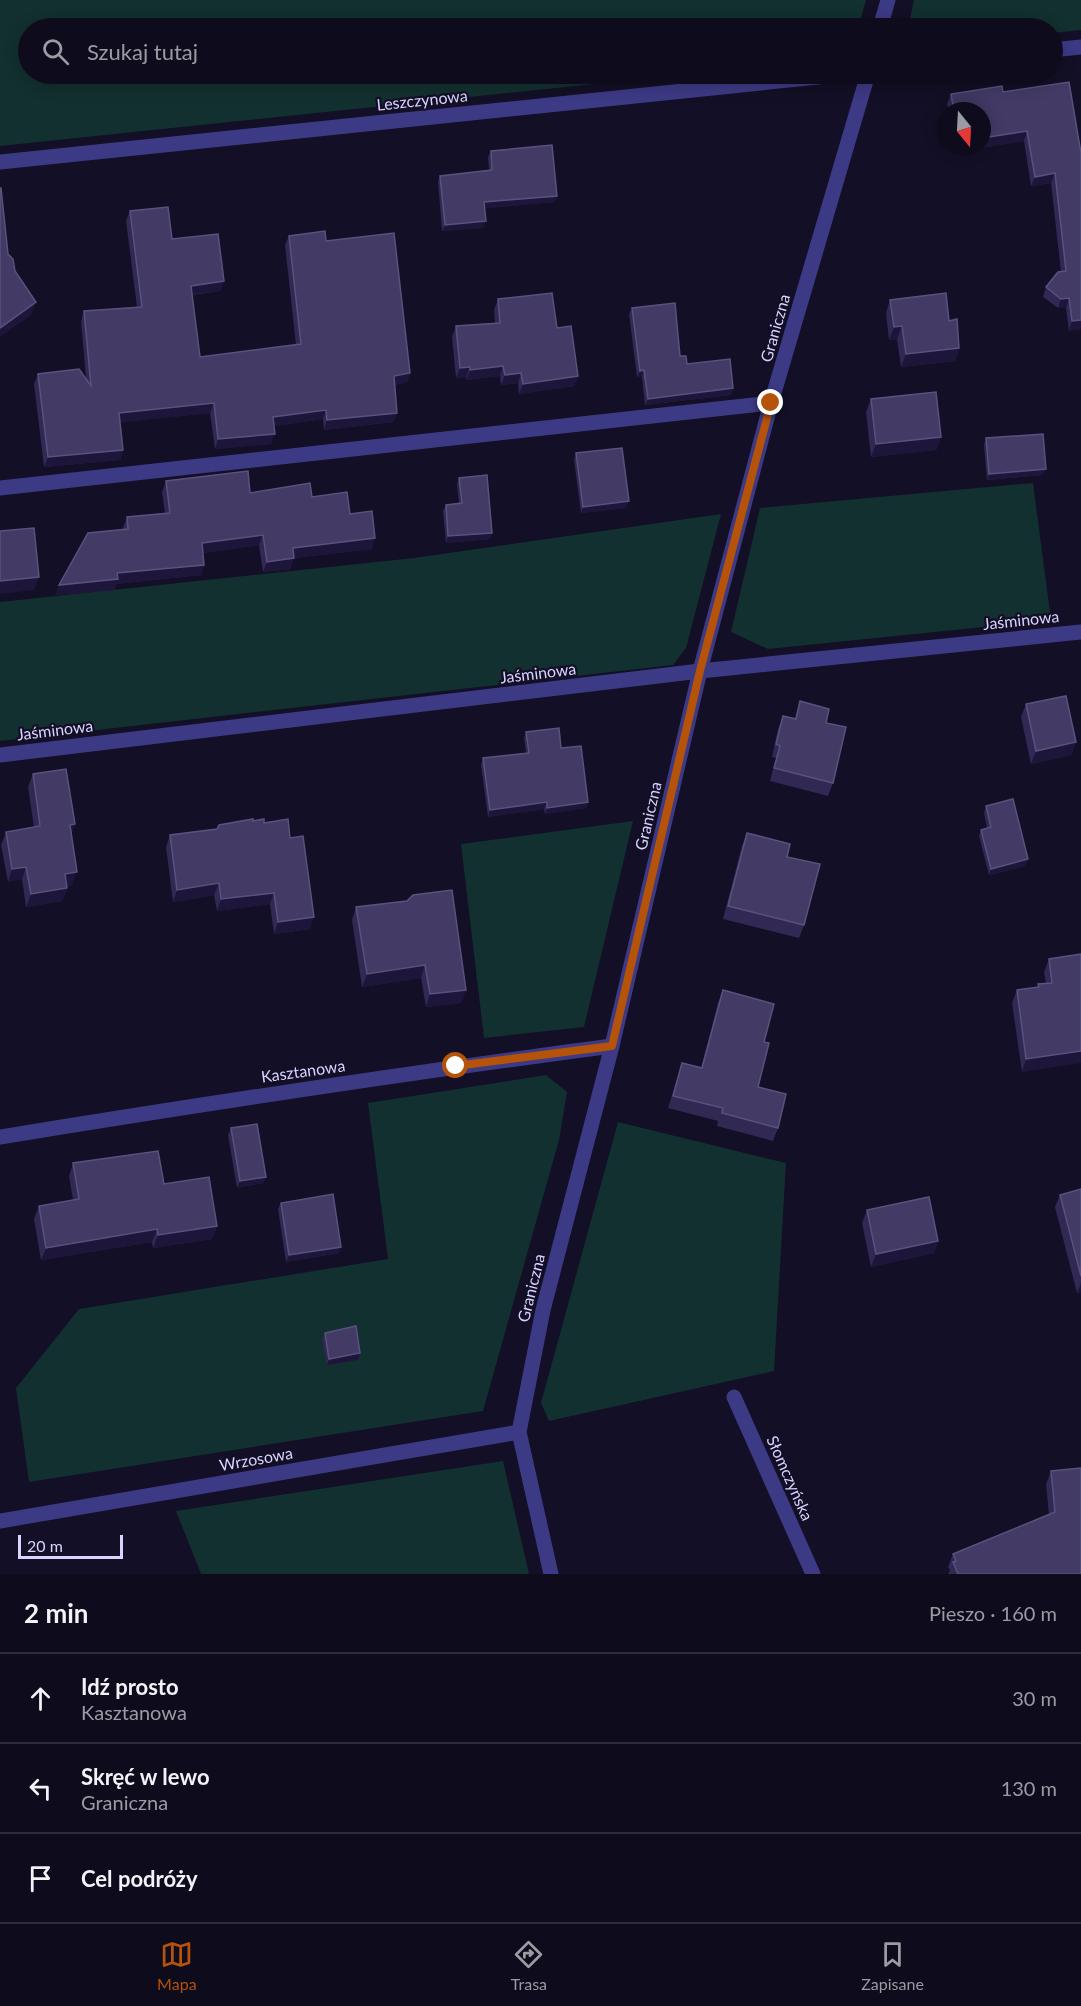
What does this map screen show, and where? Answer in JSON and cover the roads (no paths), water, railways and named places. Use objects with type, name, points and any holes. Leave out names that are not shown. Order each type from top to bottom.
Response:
[{"type":"street","points":[[883,18],[888,0]]},
{"type":"street","points":[[1063,49],[1081,47]]},
{"type":"street","name":"Leszczynowa","points":[[0,162],[751,84]]},
{"type":"street","name":"Graniczna","points":[[551,1574],[519,1432],[543,1310],[612,1046],[700,671],[771,403],[865,84]]},
{"type":"street","points":[[0,488],[771,403]]},
{"type":"street","name":"Jaśminowa","points":[[0,755],[700,671],[1081,632]]},
{"type":"street","name":"Kasztanowa","points":[[0,1137],[456,1066],[612,1046]]},
{"type":"street","name":"Słomczyńska","points":[[734,1397],[813,1574]]},
{"type":"street","name":"Wrzosowa","points":[[0,1521],[519,1432]]}]
